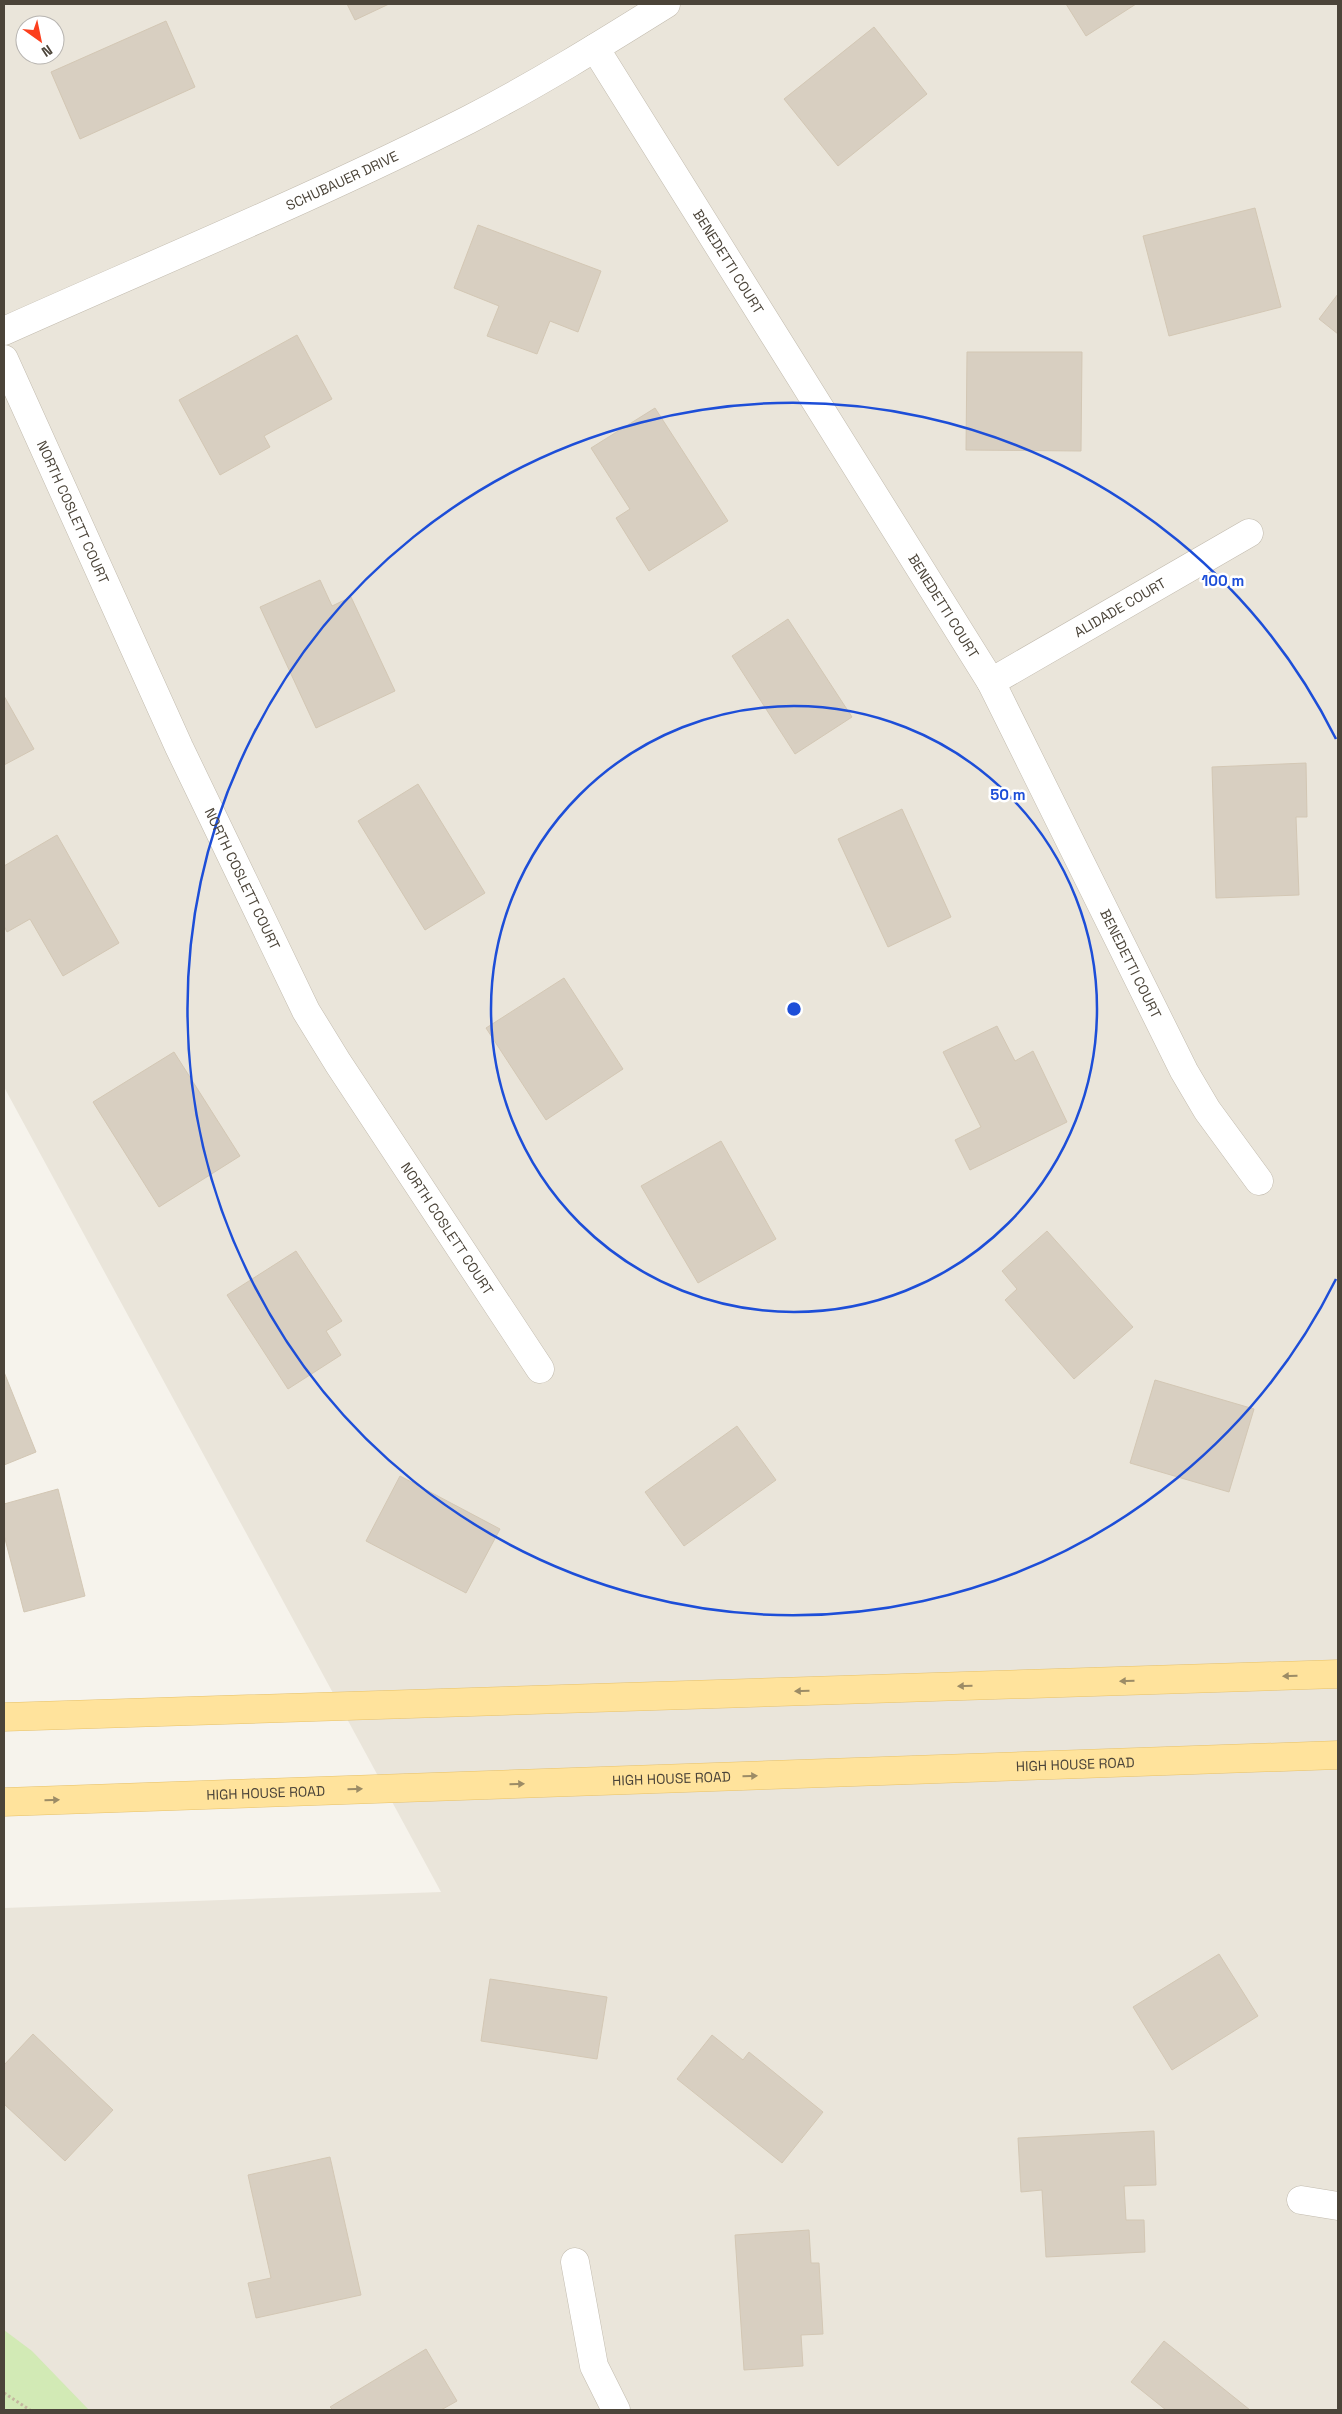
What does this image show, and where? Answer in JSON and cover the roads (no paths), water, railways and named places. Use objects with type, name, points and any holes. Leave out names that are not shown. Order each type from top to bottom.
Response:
[{"type":"main road","points":[[4,1717],[1338,1674]]},
{"type":"main road","name":"HIGH HOUSE ROAD","points":[[4,1802],[1338,1755]]},
{"type":"street","name":"SCHUBAUER DRIVE","points":[[4,331],[468,120],[595,48],[666,4]]},
{"type":"street","name":"BENEDETTI COURT","points":[[595,48],[991,682],[1184,1071],[1207,1110],[1260,1181]]},
{"type":"street","name":"NORTH COSLETT COURT","points":[[4,359],[179,747],[302,1003],[338,1063],[540,1369]]},
{"type":"street","name":"ALIDADE COURT","points":[[991,682],[1249,533]]},
{"type":"street","points":[[1301,2200],[1338,2206]]},
{"type":"street","points":[[575,2262],[594,2366],[616,2410]]}]
